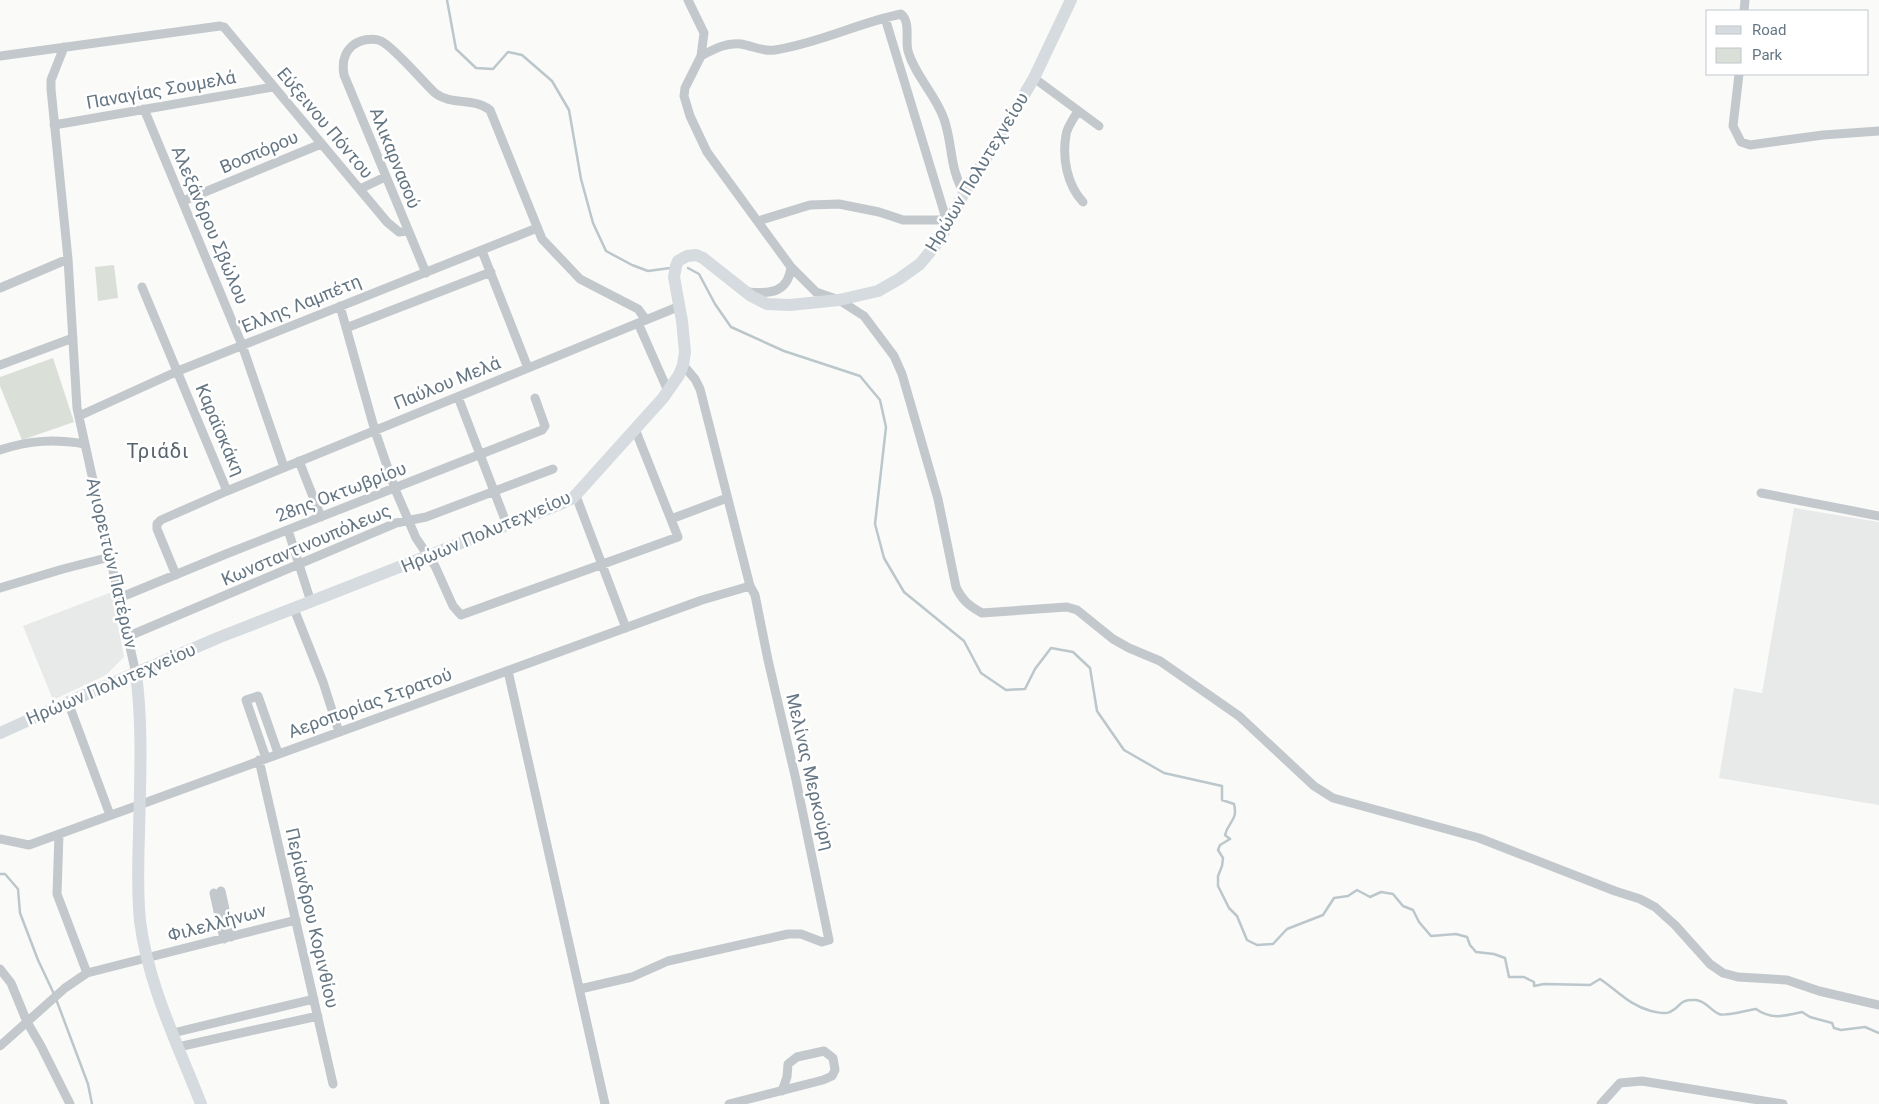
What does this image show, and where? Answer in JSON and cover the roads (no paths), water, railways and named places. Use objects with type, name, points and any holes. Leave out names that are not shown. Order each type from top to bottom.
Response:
[{"type":"street","points":[[688,0],[704,33],[701,56],[685,88],[684,96],[690,116],[707,152],[791,268],[816,292],[839,300],[864,316],[894,356],[902,374],[938,499],[956,587],[962,599],[970,607],[982,613],[1067,607],[1076,610],[1113,639],[1160,661],[1239,716],[1314,786],[1333,798],[1479,838],[1640,899],[1655,907],[1675,925],[1710,964],[1723,973],[1738,977],[1787,980],[1879,1005]]},
{"type":"street","name":"Ηρώων Πολυτεχνείου","points":[[0,733],[68,702],[220,638],[558,505],[576,496],[668,391],[679,375],[683,365],[685,345],[674,277],[676,266],[680,260],[689,255],[696,255],[707,261],[760,302],[767,304],[790,305],[839,300],[878,291],[899,279],[920,264],[939,241],[964,192],[1034,78],[1071,0]]},
{"type":"street","points":[[701,56],[721,46],[733,44],[772,51],[810,43],[901,14],[904,18],[908,50],[916,69],[944,118],[952,164],[957,181],[964,192]]},
{"type":"street","points":[[758,221],[810,206],[839,204],[879,212],[903,220],[949,220],[885,18]]},
{"type":"street","name":"Εύξεινου Πόντου","points":[[64,47],[215,26],[224,27],[392,227],[402,232],[407,230]]},
{"type":"street","name":"Αλικαρνασού","points":[[426,272],[344,75],[345,55],[351,47],[363,40],[381,41],[439,96],[455,102],[477,103],[490,110],[537,228]]},
{"type":"street","points":[[0,56],[64,47]]},
{"type":"street","name":"Αγιορειτών Πατέρων","points":[[64,47],[51,80],[68,259],[75,391],[136,674],[140,724],[138,890],[140,921],[147,959],[156,991],[201,1104]]},
{"type":"street","points":[[1739,75],[1733,126],[1741,142],[1750,145],[1823,135],[1879,131]]},
{"type":"street","points":[[1034,78],[1099,126]]},
{"type":"street","name":"Παναγίας Σουμελά","points":[[54,125],[273,87]]},
{"type":"street","name":"Αλεξάνδρου Σβώλου","points":[[144,109],[242,345],[284,467]]},
{"type":"street","points":[[1078,111],[1066,134],[1065,164],[1076,194],[1083,202]]},
{"type":"street","name":"Βοσπόρου","points":[[183,201],[321,144]]},
{"type":"street","points":[[360,189],[385,177]]},
{"type":"street","points":[[537,228],[545,242],[580,279],[638,309],[668,391]]},
{"type":"street","name":"Έλλης Λαμπέτη","points":[[79,416],[178,371],[537,228]]},
{"type":"street","points":[[482,250],[528,368]]},
{"type":"street","points":[[0,288],[68,259]]},
{"type":"street","points":[[747,292],[766,293],[784,286],[790,276],[791,268]]},
{"type":"street","points":[[346,328],[491,272]]},
{"type":"street","name":"Καραϊσκάκη","points":[[142,287],[227,491],[158,522],[157,529],[176,575]]},
{"type":"street","points":[[340,306],[375,430],[394,489],[416,538],[429,556],[456,612],[463,616],[678,537],[635,429]]},
{"type":"street","name":"Παύλου Μελά","points":[[227,491],[680,306]]},
{"type":"street","points":[[0,365],[73,338]]},
{"type":"street","name":"Μελίνας Μερκούρη","points":[[580,989],[632,976],[668,961],[788,934],[801,934],[822,942],[829,940],[755,595],[750,586],[700,389],[695,379],[683,365]]},
{"type":"street","points":[[458,397],[507,525]]},
{"type":"street","name":"28ης Οκτωβρίου","points":[[120,598],[544,429],[545,425],[536,398]]},
{"type":"street","points":[[0,450],[41,440],[58,440],[85,444]]},
{"type":"street","points":[[299,461],[321,517]]},
{"type":"street","name":"Κωνσταντινουπόλεως","points":[[129,636],[396,523],[426,518],[553,468]]},
{"type":"street","points":[[1761,493],[1879,516]]},
{"type":"street","points":[[576,496],[626,628]]},
{"type":"street","points":[[671,519],[727,498]]},
{"type":"street","points":[[288,530],[311,602]]},
{"type":"street","points":[[0,588],[110,557]]},
{"type":"street","name":"Αεροπορίας Στρατού","points":[[0,839],[29,845],[702,600],[750,586]]},
{"type":"street","points":[[294,609],[339,732]]},
{"type":"street","points":[[508,671],[605,1104]]},
{"type":"street","name":"Περίανδρου Κορινθίου","points":[[278,753],[258,696],[246,700],[262,759],[333,1084]]},
{"type":"street","points":[[68,702],[110,815]]},
{"type":"street","points":[[0,1046],[65,988],[87,973],[57,894],[59,834]]},
{"type":"street","points":[[217,892],[228,938]]},
{"type":"street","name":"Φιλελλήνων","points":[[87,973],[296,920]]},
{"type":"street","points":[[0,969],[11,983],[27,1022],[70,1104]]},
{"type":"street","points":[[173,1033],[314,999]]},
{"type":"street","points":[[178,1047],[318,1016]]},
{"type":"street","points":[[729,1104],[782,1091],[832,1076],[835,1068],[831,1056],[821,1050],[792,1059],[788,1064],[787,1077],[782,1091]]},
{"type":"street","points":[[1601,1104],[1620,1083],[1642,1081],[1783,1104]]},
{"type":"waterway","points":[[447,0],[456,49],[476,68],[493,69],[508,52],[522,55],[552,81],[569,110],[581,179],[593,223],[606,251],[648,271],[670,268]]},
{"type":"waterway","points":[[688,268],[699,274],[715,304],[731,327],[784,351],[860,376],[880,400],[886,427],[875,524],[884,558],[904,592],[964,641],[981,673],[1006,690],[1025,689],[1035,669],[1051,648],[1073,652],[1090,668],[1097,711],[1124,750],[1164,773],[1222,786],[1222,800],[1234,804],[1235,814],[1225,835],[1230,839],[1220,845],[1218,850],[1223,858],[1218,876],[1218,886],[1229,908],[1237,916],[1247,940],[1257,945],[1273,944],[1287,929],[1323,915],[1334,898],[1348,896],[1357,890],[1370,897],[1381,892],[1393,894],[1403,906],[1413,910],[1419,922],[1431,936],[1456,934],[1467,937],[1470,945],[1476,952],[1494,954],[1505,958],[1509,977],[1524,977],[1534,982],[1534,986],[1544,984],[1590,985],[1600,979],[1636,1005],[1659,1013],[1668,1013],[1683,1002],[1696,1000],[1703,1002],[1722,1015],[1756,1009],[1773,1016],[1784,1016],[1802,1012],[1810,1017],[1832,1023],[1834,1028],[1841,1030],[1865,1027],[1879,1033]]},
{"type":"waterway","points":[[0,874],[5,874],[18,889],[20,913],[38,960],[54,994]]},
{"type":"waterway","points":[[56,999],[88,1084],[92,1104]]},
{"type":"district","name":"Τριάδι","points":[[158,451]]}]
